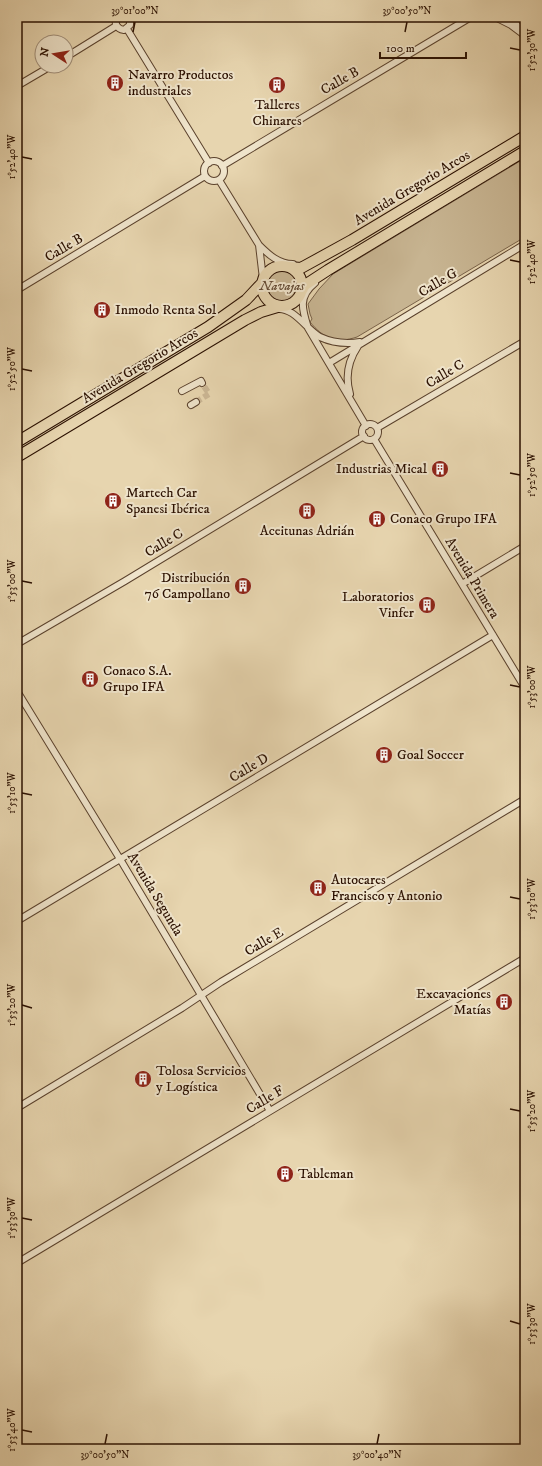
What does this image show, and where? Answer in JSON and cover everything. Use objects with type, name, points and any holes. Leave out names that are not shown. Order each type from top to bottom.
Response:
[{"type":"main road","name":"Avenida Gregorio Arcos","points":[[284,264],[301,268],[352,240],[525,136]]},
{"type":"main road","name":"Avenida Gregorio Arcos","points":[[301,296],[305,285],[344,259],[525,151]]},
{"type":"main road","points":[[284,264],[300,275],[302,282],[301,296],[284,308],[273,304],[267,298],[263,292],[263,281],[271,269],[284,264]]},
{"type":"main road","name":"Avenida Gregorio Arcos","points":[[17,442],[208,326],[246,300],[263,281]]},
{"type":"main road","name":"Avenida Gregorio Arcos","points":[[17,457],[240,322],[267,310],[284,308]]},
{"type":"street","points":[[116,26],[118,17]]},
{"type":"street","points":[[116,26],[121,30],[127,29],[131,23],[129,17]]},
{"type":"street","name":"Calle B","points":[[222,166],[471,17]]},
{"type":"street","points":[[495,17],[511,25],[524,36]]},
{"type":"street","points":[[512,17],[524,36]]},
{"type":"street","points":[[74,52],[116,26]]},
{"type":"street","points":[[127,29],[209,163]]},
{"type":"street","points":[[17,86],[37,74]]},
{"type":"street","points":[[216,162],[222,166],[224,172],[219,180],[212,181],[205,176],[204,169],[209,163],[216,162]]},
{"type":"street","name":"Calle B","points":[[17,290],[205,176]]},
{"type":"street","points":[[219,180],[259,246],[284,264]]},
{"type":"street","name":"Calle G","points":[[329,363],[525,244]]},
{"type":"street","points":[[259,246],[263,281]]},
{"type":"street","points":[[301,296],[308,328],[366,426]]},
{"type":"street","points":[[284,308],[308,328]]},
{"type":"street","name":"Calle G","points":[[308,328],[320,337],[334,342],[362,342]]},
{"type":"street","name":"Calle C","points":[[377,428],[525,341]]},
{"type":"street","name":"Calle G","points":[[354,405],[348,387],[348,371],[350,360],[362,342]]},
{"type":"street","points":[[182,391],[201,381],[202,383]]},
{"type":"street","points":[[373,425],[377,428],[377,435],[374,439],[368,440],[364,436],[363,430],[366,426],[373,425]]},
{"type":"street","name":"Calle C","points":[[17,644],[125,581],[364,436]]},
{"type":"street","name":"Avenida Primera","points":[[374,439],[524,684]]},
{"type":"street","points":[[462,584],[525,546]]},
{"type":"street","name":"Calle D","points":[[17,921],[493,635]]},
{"type":"street","name":"Avenida Segunda","points":[[17,691],[120,859],[270,1111]]},
{"type":"street","name":"Calle E","points":[[17,1108],[525,799]]},
{"type":"street","name":"Calle F","points":[[17,1263],[525,958]]},
{"type":"green space","points":[[525,158],[525,237],[357,337],[336,340],[325,336],[310,322],[312,319],[308,304],[333,274]]},
{"type":"green space","name":"Navajas","points":[[279,270],[285,270],[294,274],[298,286],[294,298],[285,302],[279,302],[270,298],[266,289],[266,283],[270,274]]},
{"type":"tunnel","points":[[196,402],[209,394],[202,383]]},
{"type":"place","name":"Navarro Productos industriales","points":[[115,83]]},
{"type":"place","name":"Talleres Chinares","points":[[277,85]]},
{"type":"place","name":"Inmodo Renta Sol","points":[[102,310]]},
{"type":"place","name":"Industrias Mical","points":[[440,469]]},
{"type":"place","name":"Martech Car Spanesi Ibérica","points":[[113,501]]},
{"type":"place","name":"Aceitunas Adrián","points":[[307,511]]},
{"type":"place","name":"Conaco Grupo IFA","points":[[377,519]]},
{"type":"place","name":"Distribución 76 Campollano","points":[[243,586]]},
{"type":"place","name":"Laboratorios Vinfer","points":[[427,605]]},
{"type":"place","name":"Conaco S.A. Grupo IFA","points":[[90,679]]},
{"type":"place","name":"Goal Soccer","points":[[384,755]]},
{"type":"place","name":"Autocares Francisco y Antonio","points":[[318,888]]},
{"type":"place","name":"Excavaciones Matías","points":[[504,1002]]},
{"type":"place","name":"Tolosa Servicios y Logística","points":[[143,1079]]},
{"type":"place","name":"Tableman","points":[[285,1174]]}]
